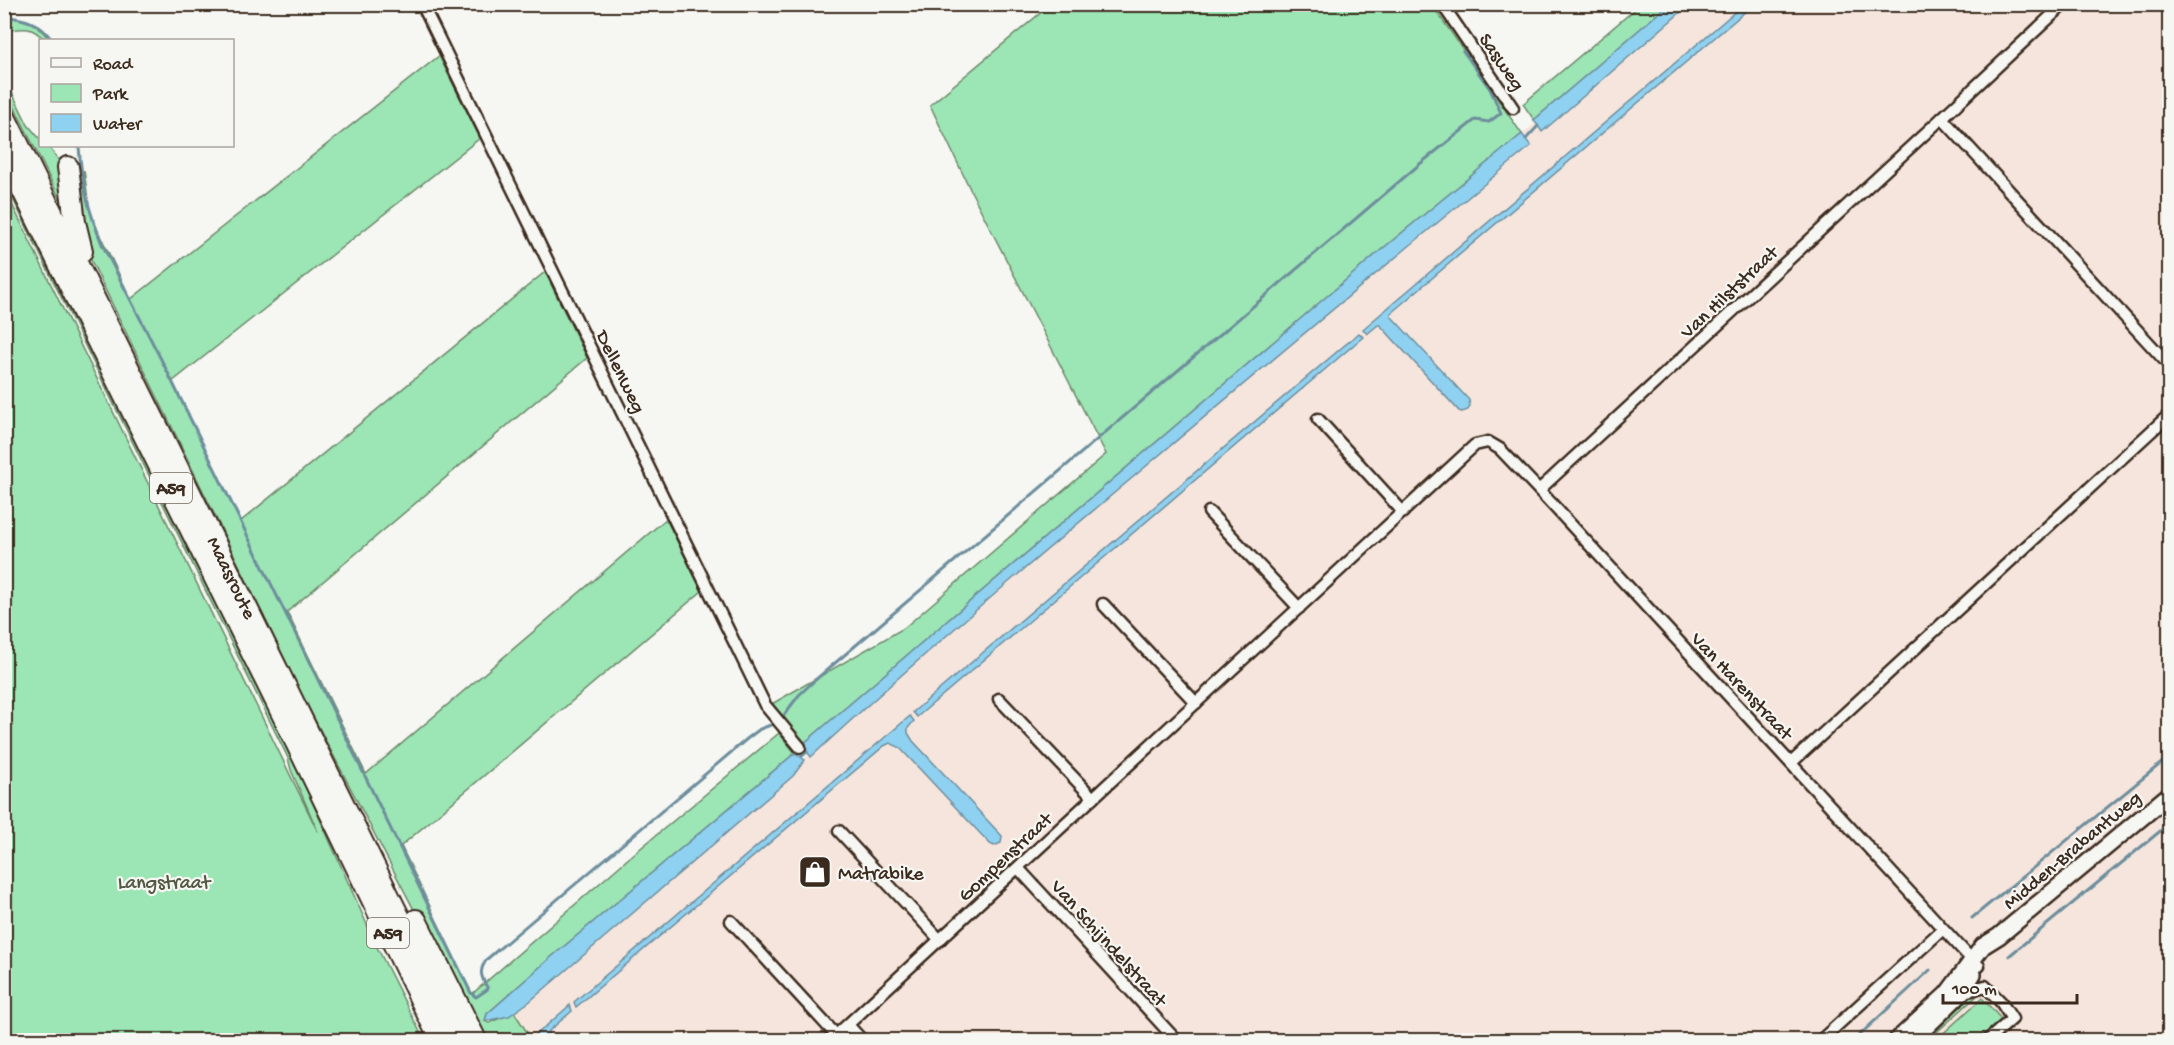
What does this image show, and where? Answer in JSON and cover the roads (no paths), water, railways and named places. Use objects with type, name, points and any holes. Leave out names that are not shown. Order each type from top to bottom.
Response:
[{"type":"highway","name":"Maasroute","points":[[4,115],[460,1041]]},
{"type":"highway","name":"Maasroute","points":[[4,153],[275,699],[440,1041]]},
{"type":"highway","name":"A59","points":[[68,167],[75,222],[94,294]]},
{"type":"highway","name":"A59","points":[[327,768],[397,882],[476,1041]]},
{"type":"street","name":"Dellenweg","points":[[422,4],[765,705],[800,747]]},
{"type":"street","name":"Sasweg","points":[[1442,4],[1514,108]]},
{"type":"street","name":"Van Hilststraat","points":[[1539,490],[2064,4]]},
{"type":"street","points":[[1942,118],[2169,366]]},
{"type":"street","points":[[1791,763],[2169,414]]},
{"type":"street","points":[[1318,419],[1403,512]]},
{"type":"street","name":"Van Harenstraat","points":[[1475,446],[1488,441],[1500,449],[1975,963]]},
{"type":"street","name":"Gompenstraat","points":[[731,921],[833,1038],[1475,446]]},
{"type":"street","points":[[1209,512],[1299,608]]},
{"type":"street","points":[[1103,604],[1196,703]]},
{"type":"street","points":[[999,699],[1093,798]]},
{"type":"street","name":"Midden-Brabantweg","points":[[1897,1041],[1947,994],[1999,936],[2169,794]]},
{"type":"street","points":[[838,831],[940,940]]},
{"type":"street","name":"Van Schijndelstraat","points":[[1018,868],[1176,1041]]},
{"type":"street","points":[[1821,1041],[1943,929]]},
{"type":"street","name":"Midden-Brabantweg","points":[[1913,1041],[1961,993],[1975,963]]},
{"type":"street","points":[[1961,993],[1985,986],[2001,1002],[2012,1019],[1988,1041]]},
{"type":"street","points":[[848,1025],[862,1041]]},
{"type":"water","points":[[1668,5],[1689,5],[1542,132],[1534,120]]},
{"type":"water","points":[[1743,5],[1753,5],[1391,313],[1391,316],[1469,400],[1468,410],[1459,411],[1380,325],[1367,334],[1363,329]]},
{"type":"water","points":[[1522,134],[1531,146],[1018,574],[811,757],[802,745],[1381,250]]},
{"type":"water","points":[[1359,333],[1363,337],[917,717],[913,712]]},
{"type":"water","points":[[910,716],[914,721],[908,728],[908,733],[913,741],[1002,836],[1001,843],[994,846],[990,844],[899,747],[890,743],[576,1007],[574,1002]]},
{"type":"water","points":[[795,753],[805,760],[793,776],[529,1002],[509,1016],[485,1021],[487,1014],[549,959]]},
{"type":"water","points":[[570,1005],[572,1011],[550,1030],[544,1040],[530,1040]]},
{"type":"waterway","points":[[4,16],[31,22],[51,39]]},
{"type":"waterway","points":[[781,719],[799,695],[814,681],[1421,163],[1475,120],[1489,122],[1501,113],[1490,89],[1463,51]]},
{"type":"waterway","points":[[1526,139],[1538,126]]},
{"type":"waterway","points":[[79,147],[86,196],[102,244],[167,371],[471,993],[476,997],[488,989],[481,974],[487,959],[748,738],[760,729],[776,723]]},
{"type":"waterway","points":[[802,756],[807,752]]},
{"type":"waterway","points":[[1972,918],[2170,756]]},
{"type":"waterway","points":[[2009,956],[2170,823]]},
{"type":"waterway","points":[[1854,1040],[1930,970]]},
{"type":"place","name":"Matrabike","points":[[815,872]]},
{"type":"park label","name":"Langstraat","points":[[164,881]]}]
